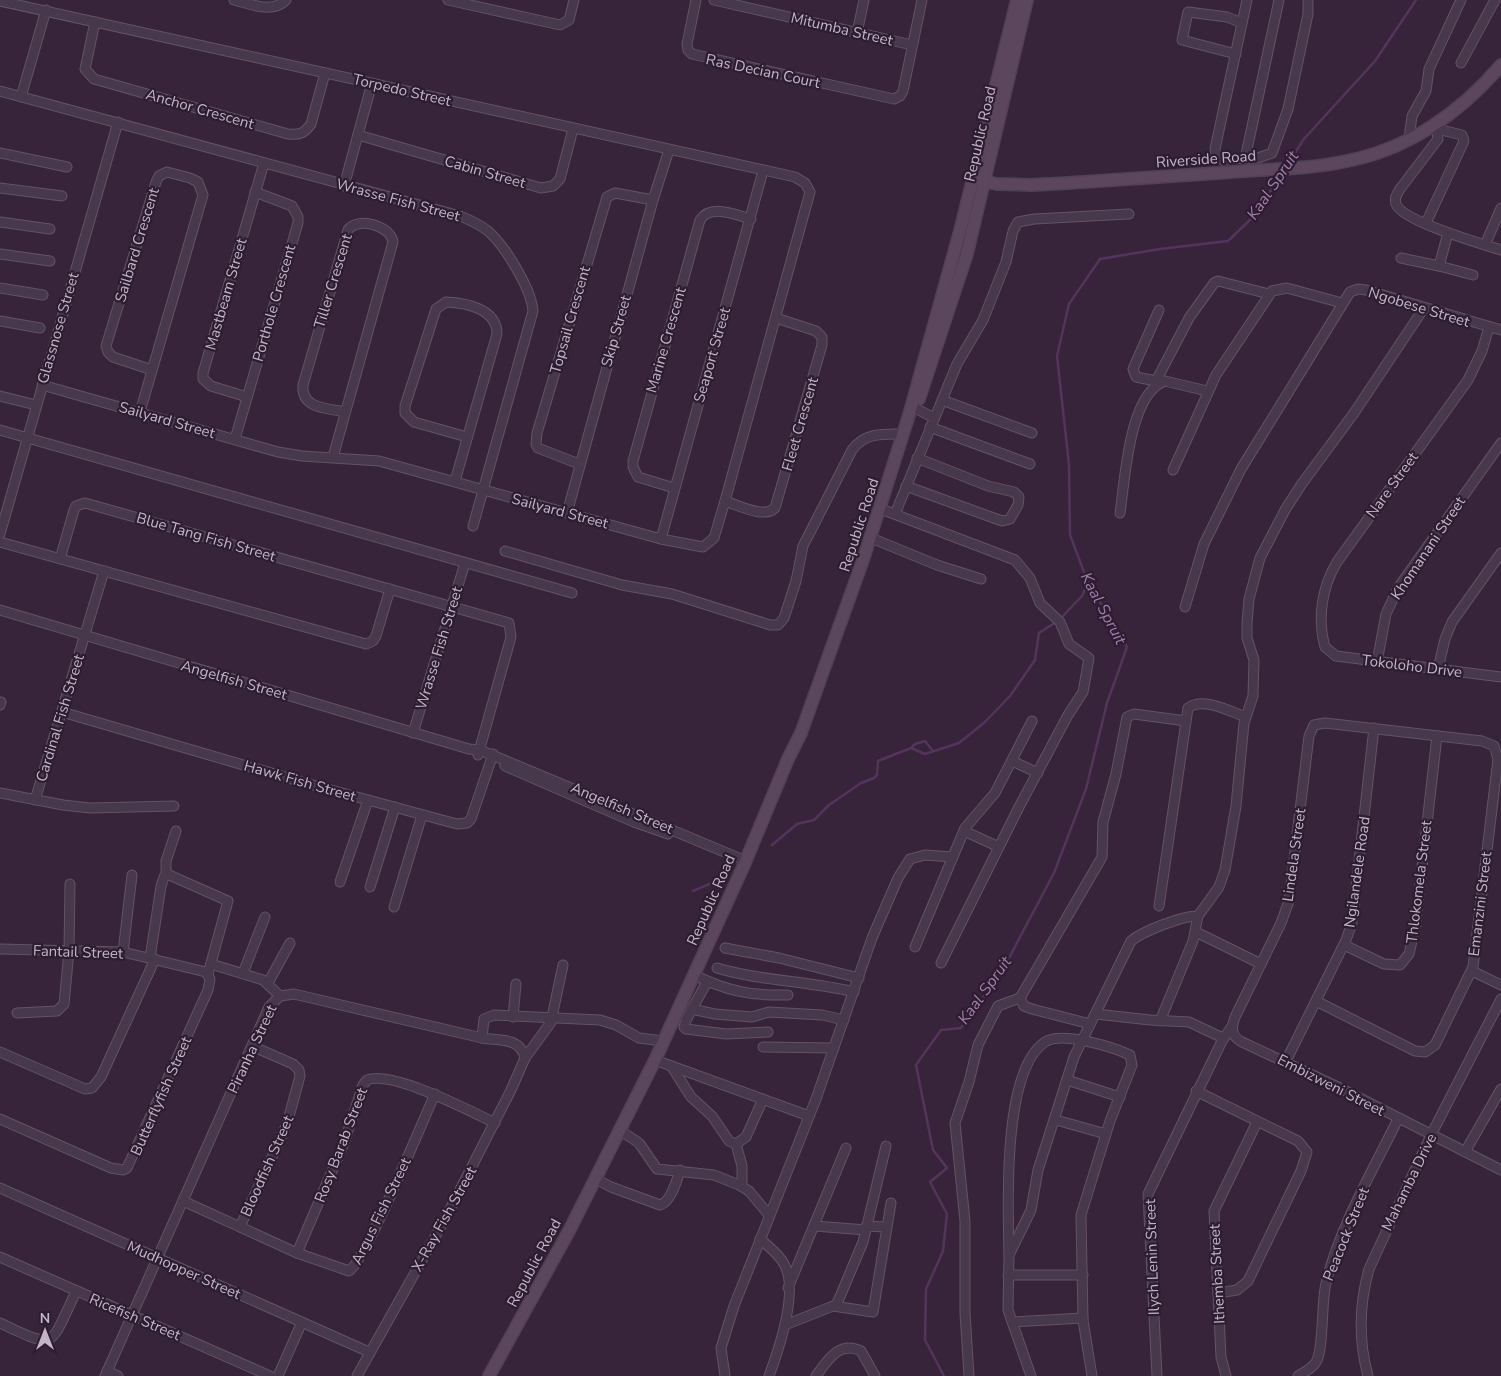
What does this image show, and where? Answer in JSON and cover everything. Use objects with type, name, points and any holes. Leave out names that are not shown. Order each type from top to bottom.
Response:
[{"type":"street","name":"Torpedo Street","points":[[0,0],[764,170],[803,181]]},
{"type":"street","points":[[234,0],[270,7],[278,6],[286,0]]},
{"type":"street","points":[[448,0],[560,25],[569,20],[574,0]]},
{"type":"street","name":"Ras Decian Court","points":[[696,0],[687,44],[688,50],[692,54],[889,98],[896,99],[901,95],[912,45]]},
{"type":"street","name":"Mitumba Street","points":[[714,0],[748,4],[857,33],[912,45]]},
{"type":"street","points":[[857,33],[864,0]]},
{"type":"street","points":[[912,45],[922,0]]},
{"type":"street","name":"Republic Road","points":[[912,411],[956,246],[1017,0]]},
{"type":"street","name":"Republic Road","points":[[489,1376],[621,1131],[694,976],[801,733],[871,538],[903,434],[957,285],[984,182],[1027,0]]},
{"type":"street","points":[[1236,171],[1216,155],[1216,149],[1247,0]]},
{"type":"street","points":[[1245,159],[1279,0]]},
{"type":"street","points":[[1222,159],[1245,159],[1266,156],[1272,153],[1288,109],[1308,14],[1308,0]]},
{"type":"street","points":[[1409,139],[1412,116],[1427,87],[1428,69],[1460,0]]},
{"type":"street","points":[[1461,63],[1495,0]]},
{"type":"street","points":[[21,97],[46,10]]},
{"type":"street","points":[[1236,54],[1182,40],[1183,34],[1188,12],[1227,17],[1242,23]]},
{"type":"street","name":"Anchor Crescent","points":[[95,22],[85,69],[94,79],[288,134],[298,135],[306,132],[311,124],[325,72]]},
{"type":"street","name":"Riverside Road","points":[[972,179],[984,182],[1031,185],[1292,168],[1363,158],[1436,127],[1468,100],[1501,65]]},
{"type":"street","points":[[344,186],[372,83]]},
{"type":"street","name":"Wrasse Fish Street","points":[[0,91],[460,216],[480,226],[500,245],[530,295],[533,311],[532,321],[473,526]]},
{"type":"street","name":"Glassnose Street","points":[[0,534],[118,122]]},
{"type":"street","points":[[1426,223],[1464,141],[1462,135],[1436,127],[1438,139],[1396,196],[1397,205],[1400,209],[1426,223],[1501,250]]},
{"type":"street","name":"Cabin Street","points":[[358,135],[541,188],[553,186],[560,178],[573,129]]},
{"type":"street","name":"Skip Street","points":[[567,513],[653,200],[669,150]]},
{"type":"street","points":[[0,153],[67,167]]},
{"type":"street","name":"Mastbeam Street","points":[[247,397],[211,386],[203,379],[203,373],[264,163]]},
{"type":"street","name":"Seaport Street","points":[[661,539],[764,170]]},
{"type":"street","name":"Sailbard Crescent","points":[[140,412],[203,195],[198,182],[167,172],[159,176],[156,182],[106,346],[108,352],[113,356],[152,370]]},
{"type":"street","name":"Sailyard Street","points":[[42,385],[290,455],[379,461],[699,548],[707,545],[714,538],[725,501],[810,196],[810,189],[803,181]]},
{"type":"street","points":[[0,188],[62,196]]},
{"type":"street","name":"Porthole Crescent","points":[[234,439],[298,217],[292,206],[255,192]]},
{"type":"street","name":"Topsail Crescent","points":[[579,464],[538,448],[536,444],[537,433],[606,197],[610,194],[623,193],[653,200]]},
{"type":"street","points":[[1485,245],[1501,208]]},
{"type":"street","name":"Marine Crescent","points":[[674,488],[638,477],[633,467],[633,461],[700,220],[708,212],[715,211],[751,219]]},
{"type":"street","points":[[895,514],[917,458],[964,351],[983,320],[1006,262],[1013,231],[1018,222],[1044,218],[1129,214]]},
{"type":"street","points":[[0,222],[50,229]]},
{"type":"street","name":"Tiller Crescent","points":[[333,457],[346,412],[393,242],[390,232],[365,224],[354,225],[348,230],[303,385],[304,396],[310,404],[346,412]]},
{"type":"street","points":[[1439,266],[1448,232]]},
{"type":"street","points":[[0,254],[50,261]]},
{"type":"street","points":[[1400,258],[1473,275]]},
{"type":"street","points":[[1120,513],[1135,419],[1158,382],[1189,318],[1214,283],[1218,281],[1269,294]]},
{"type":"street","points":[[0,288],[43,295]]},
{"type":"street","points":[[1173,470],[1207,391],[1226,358],[1269,294],[1275,289],[1287,288],[1342,303],[1323,338],[1251,450],[1218,512],[1204,544],[1185,607]]},
{"type":"street","name":"Ngobese Street","points":[[1342,303],[1350,292],[1362,289],[1501,330]]},
{"type":"street","points":[[455,481],[466,437],[497,334],[497,327],[491,316],[485,312],[446,302],[436,309],[405,406],[405,414],[414,422],[466,437]]},
{"type":"street","points":[[1160,1021],[1196,932],[1198,916],[1219,887],[1225,870],[1235,814],[1246,717],[1252,703],[1254,668],[1247,623],[1249,599],[1260,558],[1285,510],[1354,414],[1424,308]]},
{"type":"street","points":[[1159,310],[1133,369],[1136,377],[1158,382],[1175,381],[1207,391]]},
{"type":"street","name":"Fleet Crescent","points":[[725,501],[763,513],[775,508],[822,345],[821,335],[813,330],[776,318]]},
{"type":"street","points":[[0,321],[40,328]]},
{"type":"street","name":"Nare Street","points":[[1326,650],[1323,642],[1322,611],[1325,586],[1330,574],[1468,380],[1482,351],[1489,327]]},
{"type":"street","points":[[0,396],[36,405]]},
{"type":"street","points":[[942,400],[1032,433]]},
{"type":"street","points":[[912,411],[932,423],[1030,464]]},
{"type":"street","points":[[0,430],[572,593]]},
{"type":"street","points":[[505,551],[622,585],[672,594],[770,625],[778,625],[784,618],[796,581],[804,546],[852,450],[858,442],[871,435],[903,434]]},
{"type":"street","name":"Khomanani Street","points":[[1377,662],[1386,614],[1398,588],[1501,443]]},
{"type":"street","points":[[906,486],[1002,521],[1010,519],[1018,505],[1018,497],[1014,492],[988,486],[917,458]]},
{"type":"street","name":"Blue Tang Fish Street","points":[[60,559],[74,510],[76,506],[85,503],[509,623],[511,630],[479,752]]},
{"type":"street","points":[[881,508],[1015,560],[1030,578],[1040,603],[1060,622],[1069,644],[1089,656],[1083,692],[1068,715],[941,963]]},
{"type":"street","points":[[871,538],[937,565],[981,579]]},
{"type":"street","points":[[0,542],[366,644],[373,641],[376,636],[390,588]]},
{"type":"street","points":[[1438,670],[1445,639],[1452,622],[1501,554]]},
{"type":"street","name":"Wrasse Fish Street","points":[[413,733],[465,563]]},
{"type":"street","points":[[86,636],[104,571]]},
{"type":"street","name":"Angelfish Street","points":[[0,610],[479,752],[634,822],[745,863]]},
{"type":"street","name":"Cardinal Fish Street","points":[[35,800],[86,636]]},
{"type":"street","name":"Tokoloho Drive","points":[[1326,650],[1342,658],[1438,670],[1500,675]]},
{"type":"street","points":[[1159,906],[1188,708],[1192,705],[1210,705],[1246,717]]},
{"type":"street","name":"Hawk Fish Street","points":[[62,712],[457,824],[469,822],[492,757]]},
{"type":"street","points":[[970,1376],[965,1313],[965,1221],[955,1123],[969,1082],[976,1051],[983,1033],[998,1006],[1020,998],[1102,857],[1102,828],[1116,774],[1127,717],[1134,714],[1186,721]]},
{"type":"street","points":[[915,947],[964,831],[995,793],[1032,721]]},
{"type":"street","name":"Emanzini Street","points":[[1314,726],[1325,722],[1489,743],[1494,746],[1498,759],[1472,971],[1435,1044],[1425,1052],[1412,1049],[1316,1001]]},
{"type":"street","name":"Lindela Street","points":[[1223,1038],[1233,1030],[1289,901],[1309,736],[1314,726]]},
{"type":"street","name":"Ngilandele Road","points":[[1286,1061],[1344,945],[1354,914],[1374,728]]},
{"type":"street","name":"Thlokomela Street","points":[[1344,945],[1387,965],[1400,965],[1408,957],[1415,928],[1438,736]]},
{"type":"street","points":[[1012,761],[1038,773]]},
{"type":"street","points":[[0,793],[63,805],[106,809],[174,806]]},
{"type":"street","points":[[340,882],[368,800]]},
{"type":"street","points":[[370,886],[395,807]]},
{"type":"street","points":[[394,907],[422,815]]},
{"type":"street","points":[[0,1052],[85,1089],[92,1088],[100,1077],[152,959],[161,886],[166,875],[166,861],[176,831]]},
{"type":"street","points":[[964,831],[999,847]]},
{"type":"street","points":[[725,1376],[721,1354],[722,1342],[760,1239],[810,1116],[876,929],[910,859],[919,856],[953,856]]},
{"type":"street","points":[[123,952],[132,875]]},
{"type":"street","points":[[166,875],[228,901],[209,977]]},
{"type":"street","points":[[16,1013],[63,1008],[67,995],[70,884]]},
{"type":"street","points":[[1009,1255],[1031,1210],[1038,1170],[1081,1040],[1133,940],[1183,918],[1198,916]]},
{"type":"street","points":[[243,973],[265,917]]},
{"type":"street","points":[[1196,932],[1261,964]]},
{"type":"street","points":[[268,983],[290,943]]},
{"type":"street","points":[[725,948],[779,958],[859,978]]},
{"type":"street","name":"Fantail Street","points":[[0,949],[123,952],[209,977]]},
{"type":"street","points":[[211,964],[243,973],[268,983],[280,996]]},
{"type":"street","points":[[553,1018],[563,965]]},
{"type":"street","points":[[717,968],[732,972],[810,982],[854,992]]},
{"type":"street","points":[[1472,971],[1501,985]]},
{"type":"street","points":[[694,976],[723,989],[744,994],[788,995]]},
{"type":"street","name":"Butterflyfish Street","points":[[0,1119],[111,1168],[123,1170],[128,1168],[208,990],[209,977]]},
{"type":"street","points":[[707,982],[684,1025],[687,1030],[726,1034],[768,1032]]},
{"type":"street","points":[[513,1017],[516,984]]},
{"type":"street","name":"Piranha Street","points":[[106,1374],[269,1007],[280,996],[294,994],[482,1038],[515,1043],[522,1051],[524,1058]]},
{"type":"street","points":[[1020,998],[1024,1006],[1032,1010],[1090,1024]]},
{"type":"street","name":"Mahamba Drive","points":[[1368,1376],[1362,1348],[1360,1319],[1366,1281],[1373,1258],[1431,1135],[1501,999]]},
{"type":"street","points":[[691,1009],[715,1014],[752,1017],[769,1012],[822,1015],[844,1020]]},
{"type":"street","points":[[1096,1014],[1189,1022],[1223,1038]]},
{"type":"street","points":[[482,1038],[483,1022],[486,1017],[513,1017],[608,1022],[634,1036],[663,1041]]},
{"type":"street","name":"X-Ray Fish Street","points":[[357,1376],[444,1221],[522,1068],[524,1058],[553,1018]]},
{"type":"street","name":"Embizweni Street","points":[[1233,1030],[1242,1042],[1286,1061],[1501,1170]]},
{"type":"street","name":"Ilych Lenin Street","points":[[1157,1376],[1148,1197],[1223,1038]]},
{"type":"street","points":[[1031,1376],[1007,1307],[1010,1147],[1015,1107],[1021,1078],[1026,1065],[1045,1042],[1055,1039],[1081,1040],[1131,1056],[1132,1064],[1106,1134],[1081,1215],[1083,1318],[1092,1376]]},
{"type":"street","name":"Bloodfish Street","points":[[240,1227],[287,1124],[300,1076],[299,1070],[294,1064],[252,1046]]},
{"type":"street","points":[[763,1048],[834,1048]]},
{"type":"street","points":[[655,1060],[810,1116]]},
{"type":"street","points":[[672,1067],[691,1097],[712,1116],[729,1141],[736,1144]]},
{"type":"street","name":"Rosy Barab Street","points":[[297,1253],[344,1144],[364,1082],[370,1078],[385,1080],[435,1094],[495,1123]]},
{"type":"street","points":[[1067,1080],[1120,1097]]},
{"type":"street","points":[[1466,1152],[1501,1089]]},
{"type":"street","points":[[1196,1092],[1301,1143],[1306,1150],[1307,1157],[1248,1281],[1237,1290],[1218,1293]]},
{"type":"street","name":"Argus Fish Street","points":[[184,1201],[297,1253],[346,1272],[353,1269],[382,1213],[435,1094]]},
{"type":"street","points":[[736,1144],[746,1136],[763,1099]]},
{"type":"street","name":"Peacock Street","points":[[1298,1376],[1313,1366],[1318,1359],[1321,1310],[1326,1282],[1349,1218],[1398,1119]]},
{"type":"street","points":[[1056,1120],[1106,1134]]},
{"type":"street","name":"Ithemba Street","points":[[1226,1376],[1222,1361],[1214,1208],[1257,1122]]},
{"type":"street","points":[[621,1131],[639,1143],[657,1169],[716,1175],[742,1186],[769,1216]]},
{"type":"street","points":[[736,1144],[742,1166],[742,1186]]},
{"type":"street","points":[[836,1306],[861,1248],[886,1146]]},
{"type":"street","points":[[788,1288],[846,1148]]},
{"type":"street","points":[[596,1179],[611,1187],[660,1205],[666,1202],[675,1188],[680,1170]]},
{"type":"street","name":"Mudhopper Street","points":[[0,1188],[369,1352]]},
{"type":"street","points":[[785,1325],[836,1306],[867,1312],[875,1310],[890,1203]]},
{"type":"street","points":[[815,1226],[886,1227]]},
{"type":"street","points":[[760,1239],[783,1262],[788,1288],[788,1310],[785,1325],[769,1376]]},
{"type":"street","name":"Ricefish Street","points":[[0,1257],[270,1376]]},
{"type":"street","points":[[1008,1275],[1083,1275]]},
{"type":"street","points":[[0,1323],[38,1341],[48,1340],[57,1332],[76,1292]]},
{"type":"street","points":[[1012,1322],[1083,1318]]},
{"type":"street","points":[[278,1376],[302,1322]]},
{"type":"street","points":[[816,1376],[837,1351],[844,1347],[861,1351],[874,1376]]},
{"type":"street","points":[[106,1374],[118,1376]]},
{"type":"waterway","name":"Kaal Spruit","points":[[1287,166],[1303,140],[1375,61],[1416,0]]},
{"type":"waterway","name":"Kaal Spruit","points":[[944,1376],[925,1340],[926,1289],[943,1251],[947,1214],[930,1182],[947,1168],[933,1150],[916,1065],[941,1030],[961,1028],[1001,973],[1054,873],[1086,789],[1107,703],[1127,647],[1087,580],[1070,535],[1069,465],[1057,356],[1069,304],[1100,259],[1160,249],[1228,241],[1256,214],[1282,173]]},
{"type":"waterway","points":[[1062,617],[1082,596],[1088,583]]},
{"type":"waterway","points":[[772,845],[797,824],[814,820],[829,805],[861,783],[874,778],[877,775],[878,761],[911,748],[925,754],[959,743],[985,722],[1010,696],[1035,660],[1039,633],[1056,622]]},
{"type":"waterway","points":[[911,748],[915,744],[925,741],[933,751]]},
{"type":"waterway","points":[[693,891],[714,882]]}]
